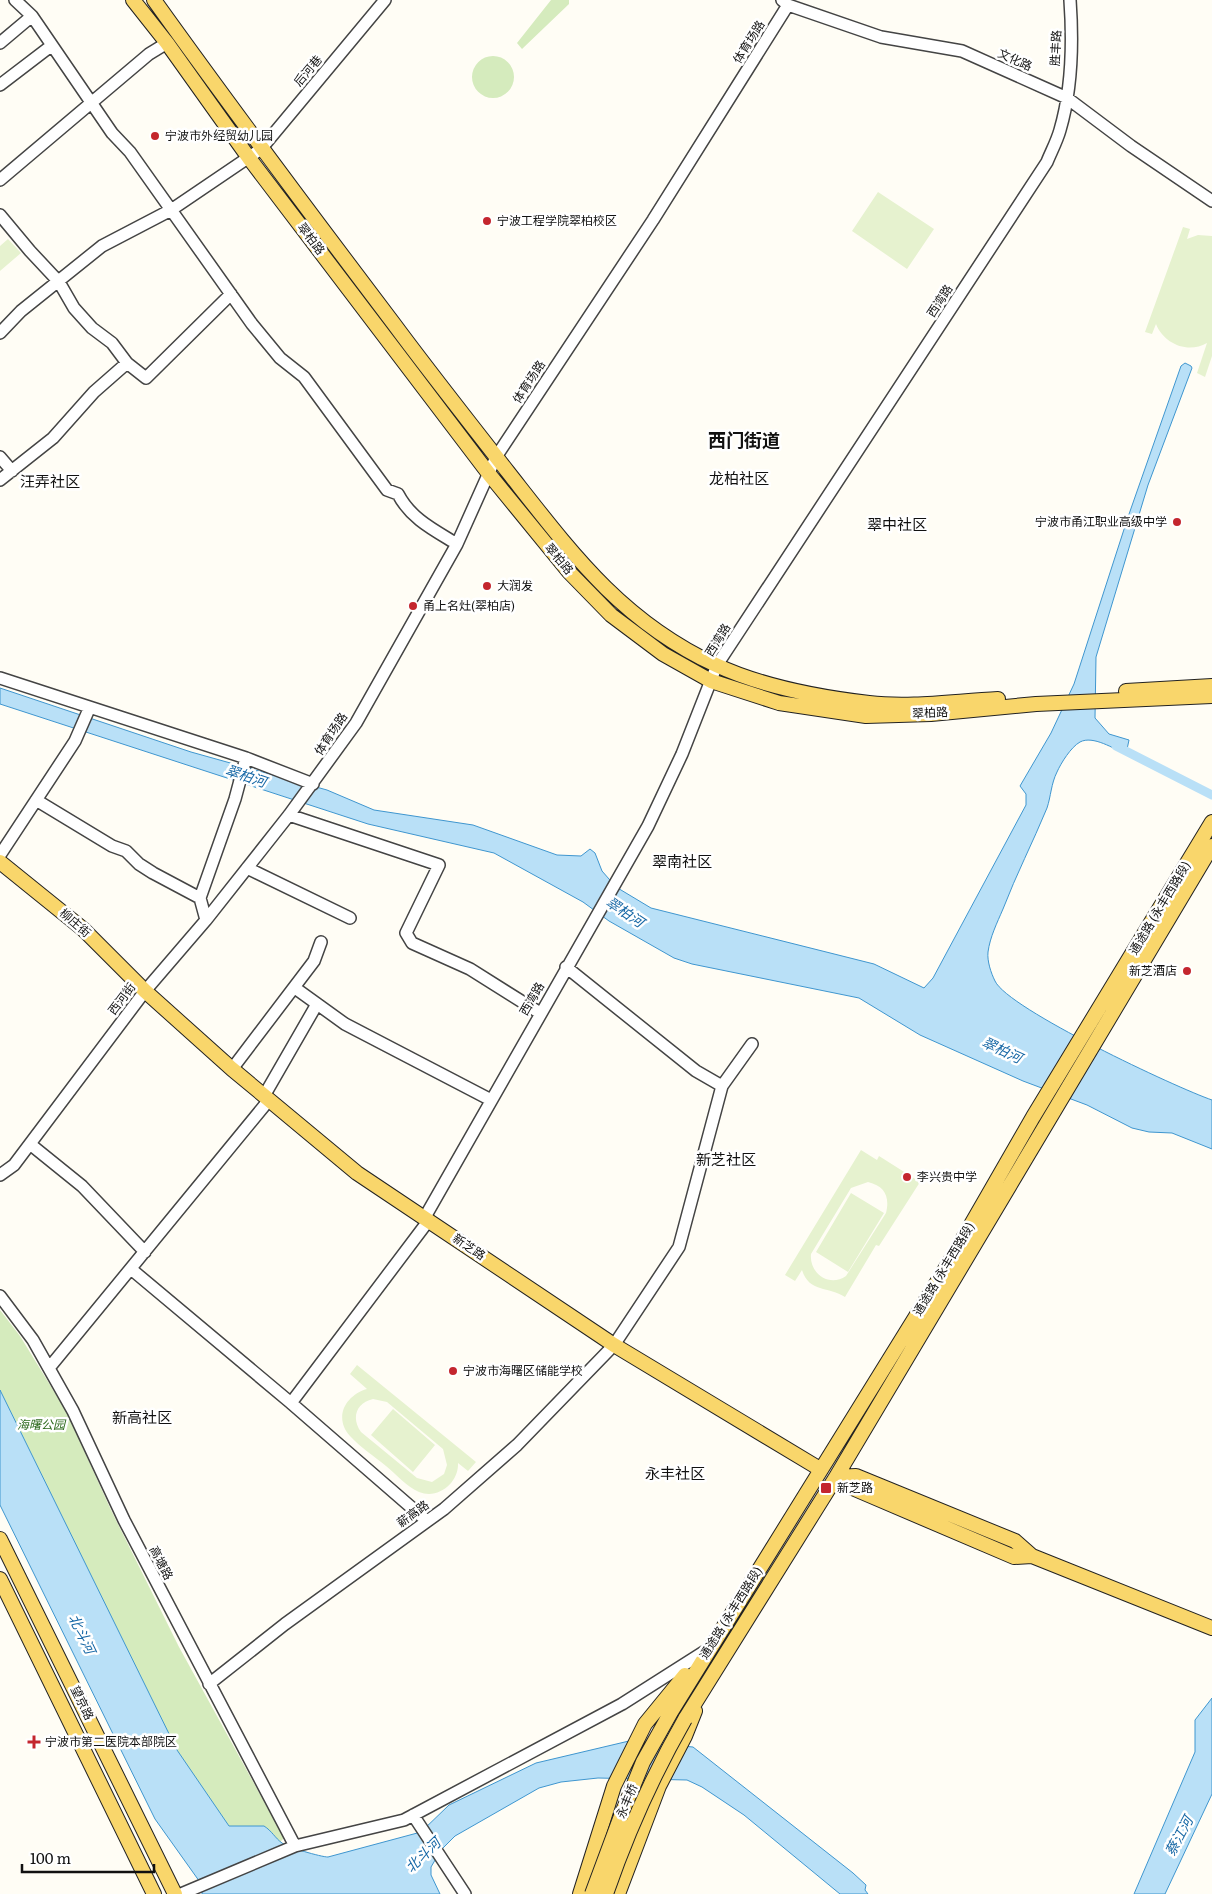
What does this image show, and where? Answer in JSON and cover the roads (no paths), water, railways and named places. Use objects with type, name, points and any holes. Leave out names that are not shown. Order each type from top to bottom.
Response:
[{"type":"main road","name":"翠柏路","points":[[133,0],[167,43],[249,158],[488,474],[570,572],[611,615],[663,654],[711,681],[779,703],[866,716],[931,714],[1038,700]]},
{"type":"main road","name":"翠柏路","points":[[154,0],[261,149],[462,416],[562,541],[601,586],[642,620],[679,645],[717,666],[790,689],[869,703],[918,704],[1038,700],[1108,696],[1212,686]]},
{"type":"main road","name":"翠柏路","points":[[1108,696],[1212,696]]},
{"type":"main road","name":"通途路 (永丰西路段)","points":[[685,1719],[836,1477],[1052,1114],[1088,1040],[1212,822]]},
{"type":"main road","name":"通途路 (永丰西路段)","points":[[670,1712],[949,1263],[1033,1117],[1088,1040],[1212,846]]},
{"type":"main road","name":"柳庄街","points":[[0,862],[83,929],[144,991]]},
{"type":"main road","name":"新芝路","points":[[144,991],[232,1069],[357,1173],[614,1345],[820,1469]]},
{"type":"main road","points":[[836,1477],[850,1487],[996,1550],[1014,1557],[1032,1556],[1212,1628]]},
{"type":"main road","name":"望京路","points":[[0,1539],[175,1894]]},
{"type":"main road","name":"望京路","points":[[0,1579],[154,1894]]},
{"type":"main road","points":[[580,1894],[614,1786],[638,1738],[660,1702],[707,1650]]},
{"type":"main road","points":[[618,1894],[658,1786],[685,1736],[702,1694]]},
{"type":"main road","name":"永丰桥","points":[[592,1894],[643,1762],[670,1712]]},
{"type":"main road","name":"永丰桥","points":[[606,1894],[636,1815],[664,1756],[685,1719]]},
{"type":"street","points":[[15,0],[32,16],[51,46],[93,102],[112,133],[130,152],[231,294],[280,358],[304,377],[387,490],[398,494],[405,507],[421,522],[457,544]]},
{"type":"street","name":"后河巷","points":[[0,332],[21,311],[102,246],[171,210],[261,149],[385,0]]},
{"type":"street","name":"胜丰路","points":[[1067,98],[1072,25],[1070,0]]},
{"type":"street","name":"文化路","points":[[785,3],[881,37],[962,51],[1067,98],[1212,202]]},
{"type":"street","name":"体育场路","points":[[289,815],[356,723],[457,544],[496,457],[653,220],[785,3]]},
{"type":"street","points":[[0,43],[32,16]]},
{"type":"street","points":[[0,180],[149,54],[167,43]]},
{"type":"street","points":[[0,85],[51,46]]},
{"type":"street","name":"西湾路","points":[[291,1402],[427,1219],[566,967],[617,883],[667,787],[717,666],[1047,162],[1060,132],[1067,98]]},
{"type":"street","points":[[0,215],[59,282],[74,308],[92,328],[112,343],[127,364],[146,378],[231,294]]},
{"type":"street","points":[[0,480],[53,438],[94,392],[127,364]]},
{"type":"street","points":[[0,457],[12,471]]},
{"type":"street","points":[[0,678],[88,711],[313,784]]},
{"type":"street","points":[[0,855],[75,741],[88,711]]},
{"type":"street","points":[[206,920],[200,898],[235,799],[244,762]]},
{"type":"street","points":[[36,800],[103,842],[126,851],[139,864],[153,873],[200,898]]},
{"type":"street","points":[[289,815],[438,865],[406,933],[412,943],[470,969],[540,1013]]},
{"type":"street","name":"西河街","points":[[0,1175],[14,1165],[144,991],[206,920],[289,815]]},
{"type":"street","points":[[247,868],[350,918]]},
{"type":"street","points":[[232,1069],[295,988],[314,961],[322,942]]},
{"type":"street","points":[[566,967],[696,1071],[722,1086],[752,1044]]},
{"type":"street","points":[[295,988],[345,1024],[491,1100]]},
{"type":"street","points":[[49,1368],[145,1252],[267,1098],[317,1004]]},
{"type":"street","name":"薪高路","points":[[209,1684],[285,1624],[427,1521],[517,1445],[614,1345],[679,1247],[722,1086]]},
{"type":"street","points":[[30,1144],[82,1186],[145,1252]]},
{"type":"street","points":[[131,1269],[291,1402],[427,1521]]},
{"type":"street","name":"高塘路","points":[[0,1296],[32,1340],[73,1411],[124,1520],[295,1846]]},
{"type":"street","points":[[181,1894],[295,1846],[404,1820],[622,1704],[707,1650]]},
{"type":"street","points":[[413,1815],[465,1894]]},
{"type":"water","name":"翠柏河","points":[[1185,363],[1192,368],[1148,485],[1096,657],[1095,718],[1109,734],[1129,740],[1126,754],[1097,741],[1085,740],[1073,748],[1061,764],[1055,776],[1047,808],[994,930],[988,956],[995,981],[1007,994],[1029,1010],[1131,1064],[1212,1100],[1212,1149],[1172,1133],[1149,1132],[1132,1128],[1087,1105],[1023,1081],[920,1035],[859,998],[692,964],[674,958],[609,921],[583,902],[494,853],[368,824],[0,704],[0,688],[191,752],[327,790],[374,810],[473,825],[557,855],[581,856],[590,849],[595,853],[602,871],[616,887],[651,908],[874,964],[924,988],[933,978],[1026,805],[1026,794],[1020,786],[1051,733],[1074,684],[1128,517],[1181,366]]},
{"type":"water","name":"北斗河","points":[[0,1390],[177,1750],[229,1826],[264,1826],[285,1845],[328,1857],[421,1832],[449,1805],[536,1763],[629,1741],[693,1747],[853,1873],[866,1885],[865,1890],[868,1894],[840,1894],[744,1815],[702,1787],[687,1780],[598,1778],[561,1782],[539,1788],[455,1836],[441,1850],[431,1867],[431,1875],[440,1894],[202,1894],[202,1885],[155,1819],[0,1505]]},
{"type":"water","name":"蔡江河","points":[[1212,1698],[1212,1794],[1165,1894],[1134,1894],[1195,1752],[1195,1720]]},
{"type":"waterway","points":[[1116,746],[1212,795]]},
{"type":"place","name":"宁波市外经贸幼儿园","points":[[155,136]]},
{"type":"place","name":"宁波工程学院翠柏校区","points":[[487,221]]},
{"type":"place","name":"宁波市甬江职业高级中学","points":[[1177,522]]},
{"type":"place","name":"大润发","points":[[487,586]]},
{"type":"place","name":"甬上名灶(翠柏店)","points":[[413,606]]},
{"type":"place","name":"新芝酒店","points":[[1187,971]]},
{"type":"place","name":"李兴贵中学","points":[[907,1177]]},
{"type":"place","name":"宁波市海曙区储能学校","points":[[453,1371]]},
{"type":"place","name":"新芝路","points":[[826,1488]]},
{"type":"place","name":"宁波市第二医院本部院区","points":[[34,1742]]},
{"type":"district","name":"西门街道","points":[[744,441]]},
{"type":"district","name":"龙柏社区","points":[[739,479]]},
{"type":"district","name":"汪弄社区","points":[[50,482]]},
{"type":"district","name":"翠中社区","points":[[897,525]]},
{"type":"district","name":"翠南社区","points":[[682,862]]},
{"type":"district","name":"新芝社区","points":[[726,1160]]},
{"type":"district","name":"新高社区","points":[[142,1418]]},
{"type":"district","name":"永丰社区","points":[[675,1474]]},
{"type":"park label","name":"海曙公园","points":[[41,1425]]}]
